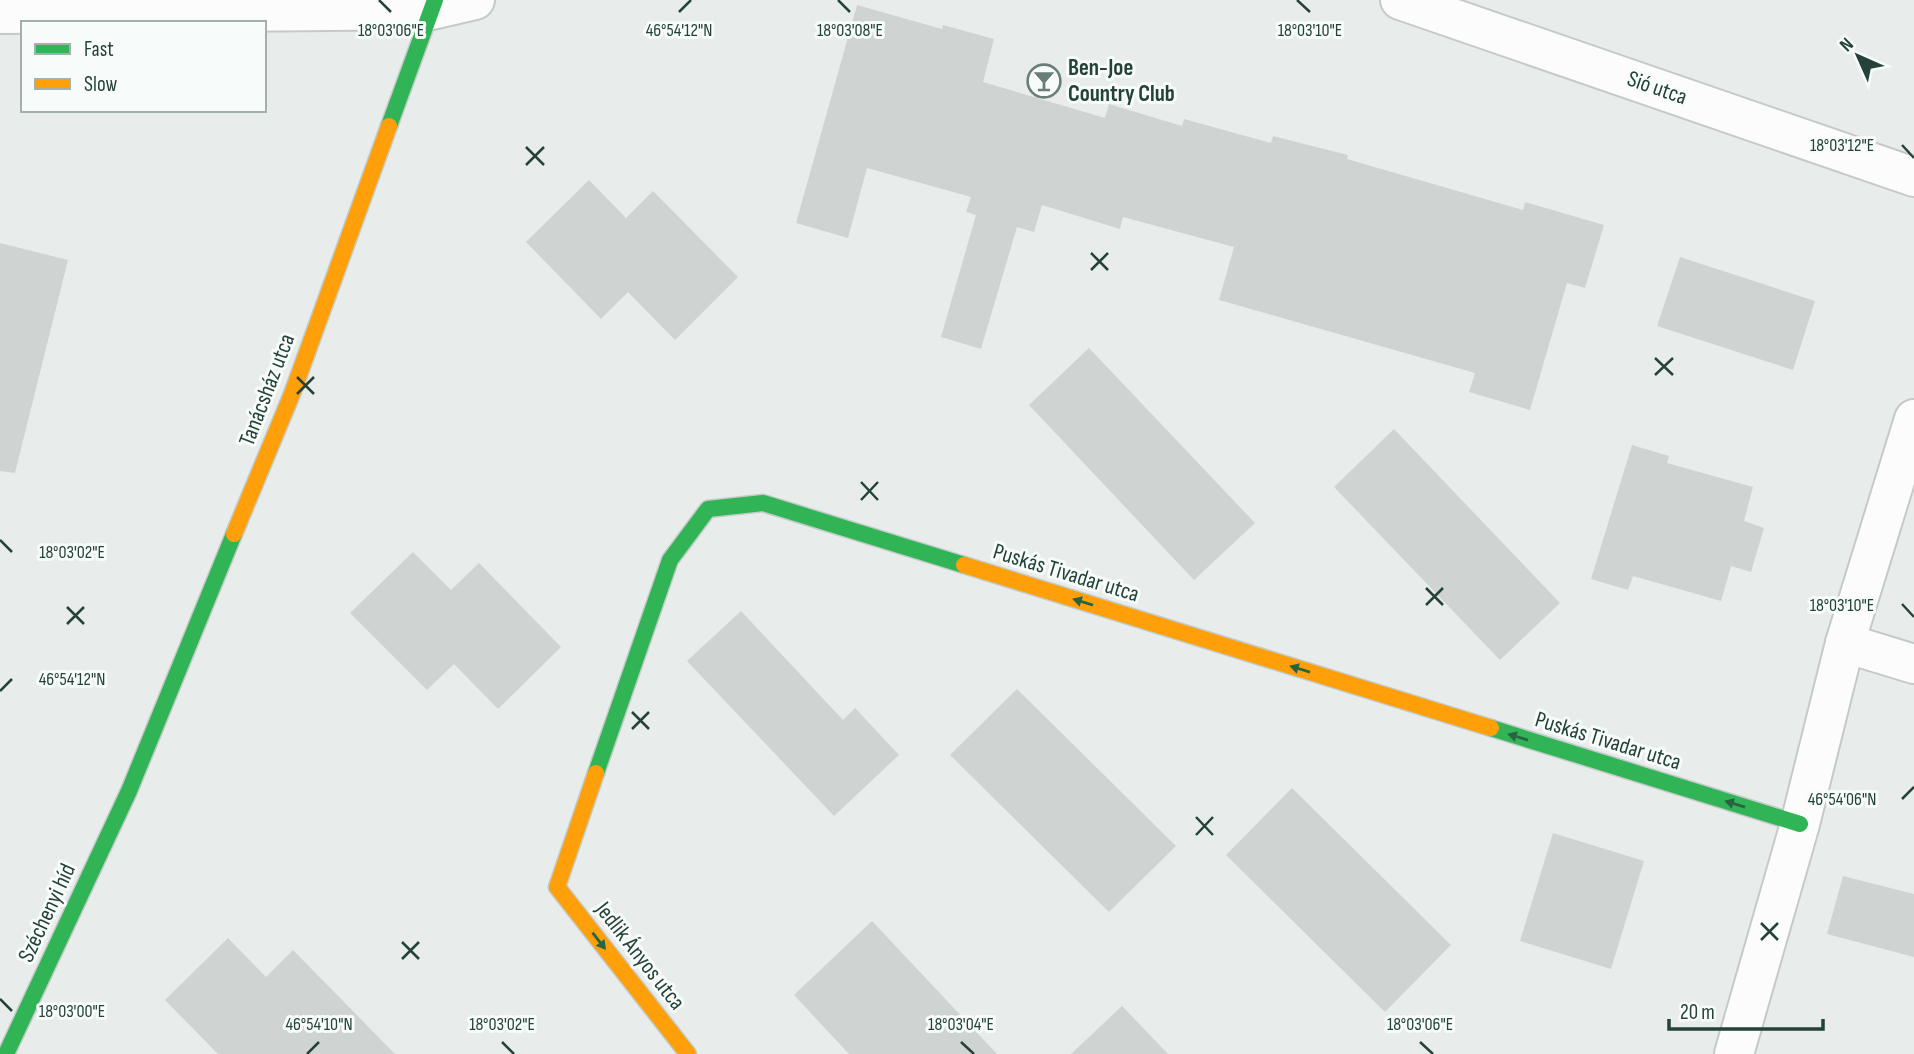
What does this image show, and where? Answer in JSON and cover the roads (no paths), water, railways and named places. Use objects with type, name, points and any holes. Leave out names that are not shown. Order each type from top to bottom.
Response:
[{"type":"street","points":[[0,13],[433,5],[475,0]]},
{"type":"street","name":"Sió utca","points":[[1400,0],[1914,177]]},
{"type":"street","name":"Tanácsház utca","points":[[129,791],[292,394],[433,5]]},
{"type":"street","points":[[1734,1054],[1800,824],[1845,643],[1914,419]]},
{"type":"street","name":"Puskás Tivadar utca","points":[[557,887],[670,560],[708,509],[763,503],[1800,824]]},
{"type":"street","points":[[1845,643],[1914,664]]},
{"type":"street","name":"Széchenyi híd","points":[[6,1054],[129,791]]},
{"type":"street","name":"Jedlik Ányos utca","points":[[557,887],[688,1054]]},
{"type":"place","name":"Ben-Joe Country Club","points":[[1044,81]]}]
